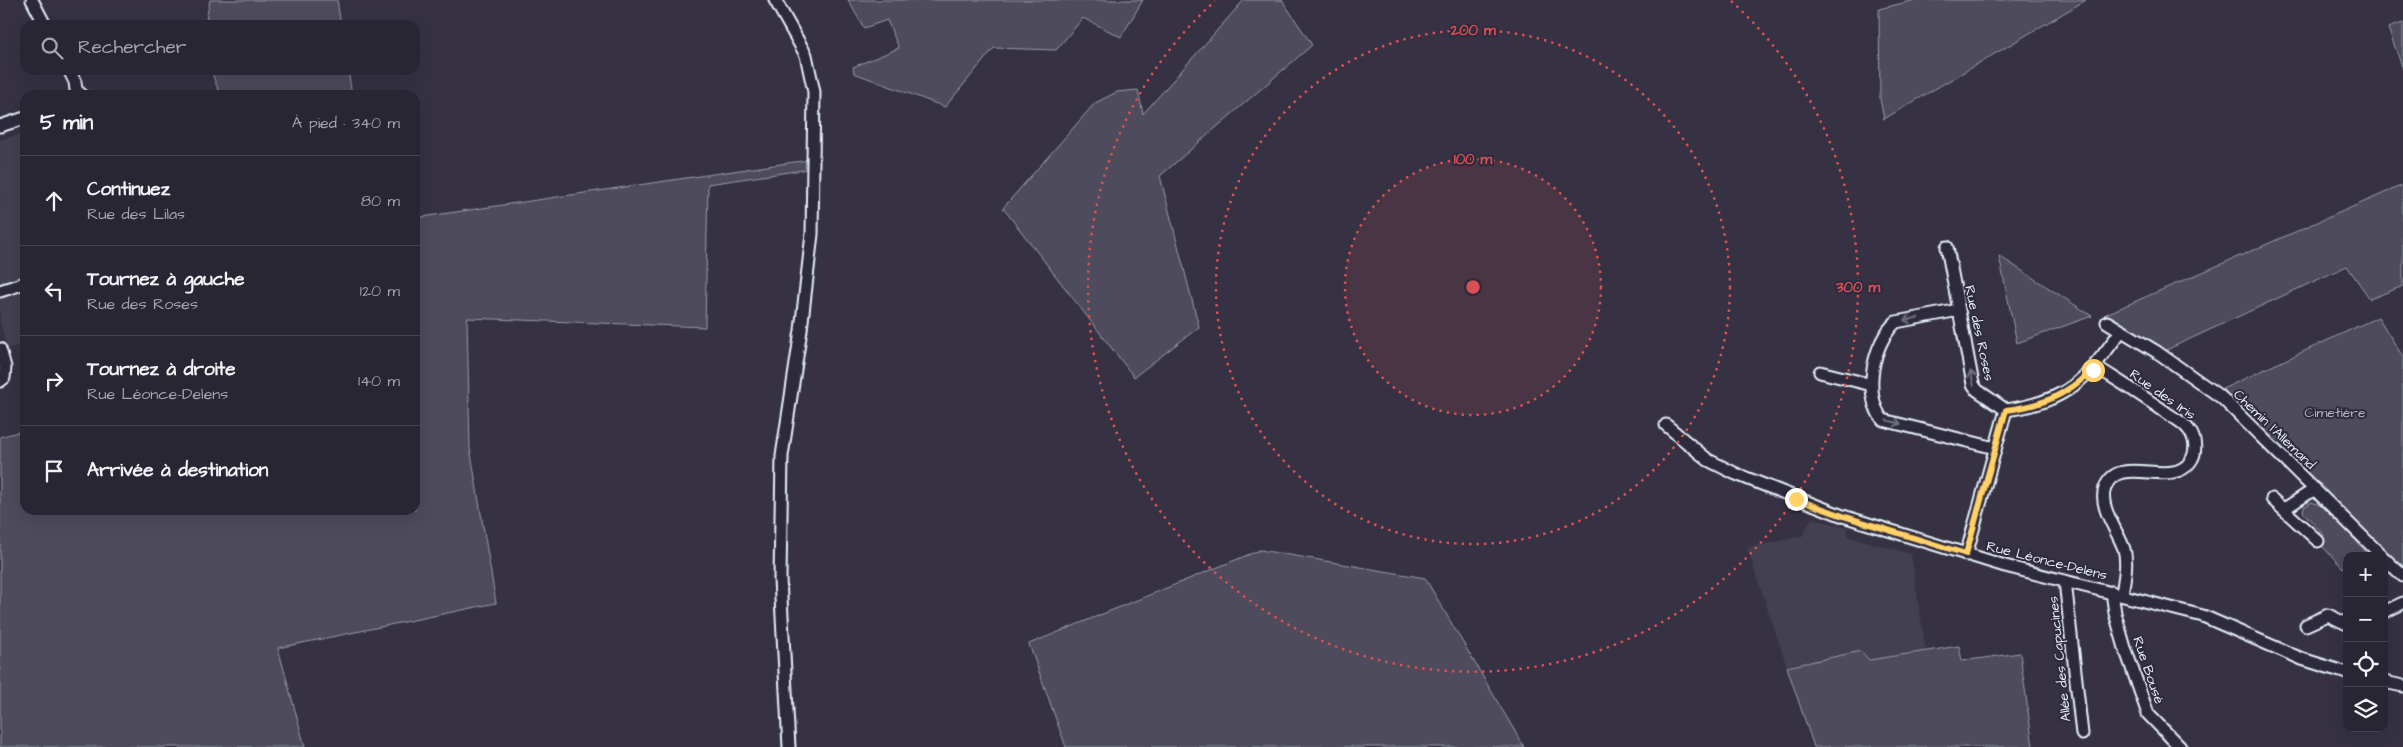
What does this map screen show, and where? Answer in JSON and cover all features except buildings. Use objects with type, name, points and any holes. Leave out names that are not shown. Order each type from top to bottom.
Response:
[{"type":"street","points":[[32,0],[42,20]]},
{"type":"street","points":[[775,0],[806,55],[814,92],[812,234],[801,330],[782,456],[781,588],[789,747]]},
{"type":"street","points":[[72,75],[76,90]]},
{"type":"street","points":[[0,126],[20,120]]},
{"type":"street","name":"Rue des Roses","points":[[1947,247],[1973,384],[1976,390],[2006,410]]},
{"type":"street","points":[[0,291],[20,285]]},
{"type":"street","points":[[1960,310],[1896,322],[1888,329],[1872,370],[1872,384],[1878,414],[1883,420],[1995,448]]},
{"type":"street","name":"Chemin l'Allemand","points":[[2107,322],[2157,352],[2222,398],[2378,552]]},
{"type":"street","points":[[1966,554],[2006,410],[2033,406],[2053,399],[2075,386],[2095,366],[2121,331]]},
{"type":"street","points":[[0,349],[5,367],[4,378],[0,381]]},
{"type":"street","name":"Rue des Iris","points":[[2095,366],[2176,419],[2189,430],[2194,440],[2195,450],[2190,462],[2183,469],[2174,472],[2125,472],[2115,476],[2105,489],[2105,504],[2124,550],[2125,559],[2117,593]]},
{"type":"street","points":[[1820,372],[1872,384]]},
{"type":"street","name":"Rue Léonce-Delens","points":[[1666,425],[1708,460],[1736,474],[1843,516],[1966,554],[2203,616],[2302,659],[2343,672]]},
{"type":"street","points":[[2284,509],[2315,489]]},
{"type":"street","points":[[2272,499],[2318,541]]},
{"type":"street","name":"Chemin l'Allemand","points":[[2388,562],[2403,576]]},
{"type":"street","name":"Allée des Capucines","points":[[2065,581],[2082,734]]},
{"type":"street","name":"Rue Bousé","points":[[2117,593],[2115,613],[2148,714],[2180,747]]},
{"type":"street","points":[[2388,610],[2403,603]]},
{"type":"street","points":[[2306,625],[2328,615],[2343,622]]},
{"type":"street","points":[[2388,683],[2403,686]]},
{"type":"shaded area","points":[[20,134],[20,345],[7,349],[0,323],[0,140]]},
{"type":"shaded area","points":[[1812,518],[1847,528],[1848,536],[1911,554],[1926,651],[1869,660],[1861,651],[1787,667],[1747,548],[1802,536]]},
{"type":"green space","points":[[210,0],[337,0],[340,20],[206,20]]},
{"type":"green space","points":[[848,0],[1143,0],[1121,37],[1083,18],[1056,50],[994,48],[945,107],[854,73],[853,67],[899,48],[887,20],[864,28]]},
{"type":"green space","points":[[1244,0],[1282,0],[1312,45],[1160,176],[1199,327],[1134,377],[1003,208],[1095,103],[1117,92],[1138,90],[1143,114]]},
{"type":"green space","points":[[1915,0],[2086,0],[1884,119],[1880,99],[1879,9]]},
{"type":"green space","points":[[2403,23],[2403,69],[2388,28]]},
{"type":"green space","points":[[213,75],[349,75],[351,90],[218,90]]},
{"type":"green space","points":[[808,160],[809,169],[708,184],[705,327],[467,318],[470,448],[496,603],[278,648],[305,747],[0,747],[0,437],[20,431],[20,515],[420,515],[420,217]]},
{"type":"green space","points":[[2403,185],[2403,286],[2370,299],[2347,266],[2162,352],[2104,315]]},
{"type":"green space","points":[[1999,256],[2092,316],[2017,343]]},
{"type":"green space","name":"Cimetière","points":[[2378,317],[2403,357],[2403,573],[2388,558],[2388,552],[2382,552],[2218,391]]},
{"type":"green space","points":[[2312,502],[2324,507],[2366,552],[2343,552],[2343,568],[2320,544],[2324,535],[2303,512],[2304,507]]},
{"type":"green space","points":[[1260,550],[1425,578],[1524,747],[1066,747],[1029,644]]},
{"type":"green space","points":[[1959,646],[1962,661],[2020,653],[2033,747],[1814,747],[1787,667],[1861,651],[1869,660]]},
{"type":"route","points":[[1796,499],[1843,516],[1966,554],[2006,410],[2033,406],[2053,399],[2075,386],[2093,370]]}]
